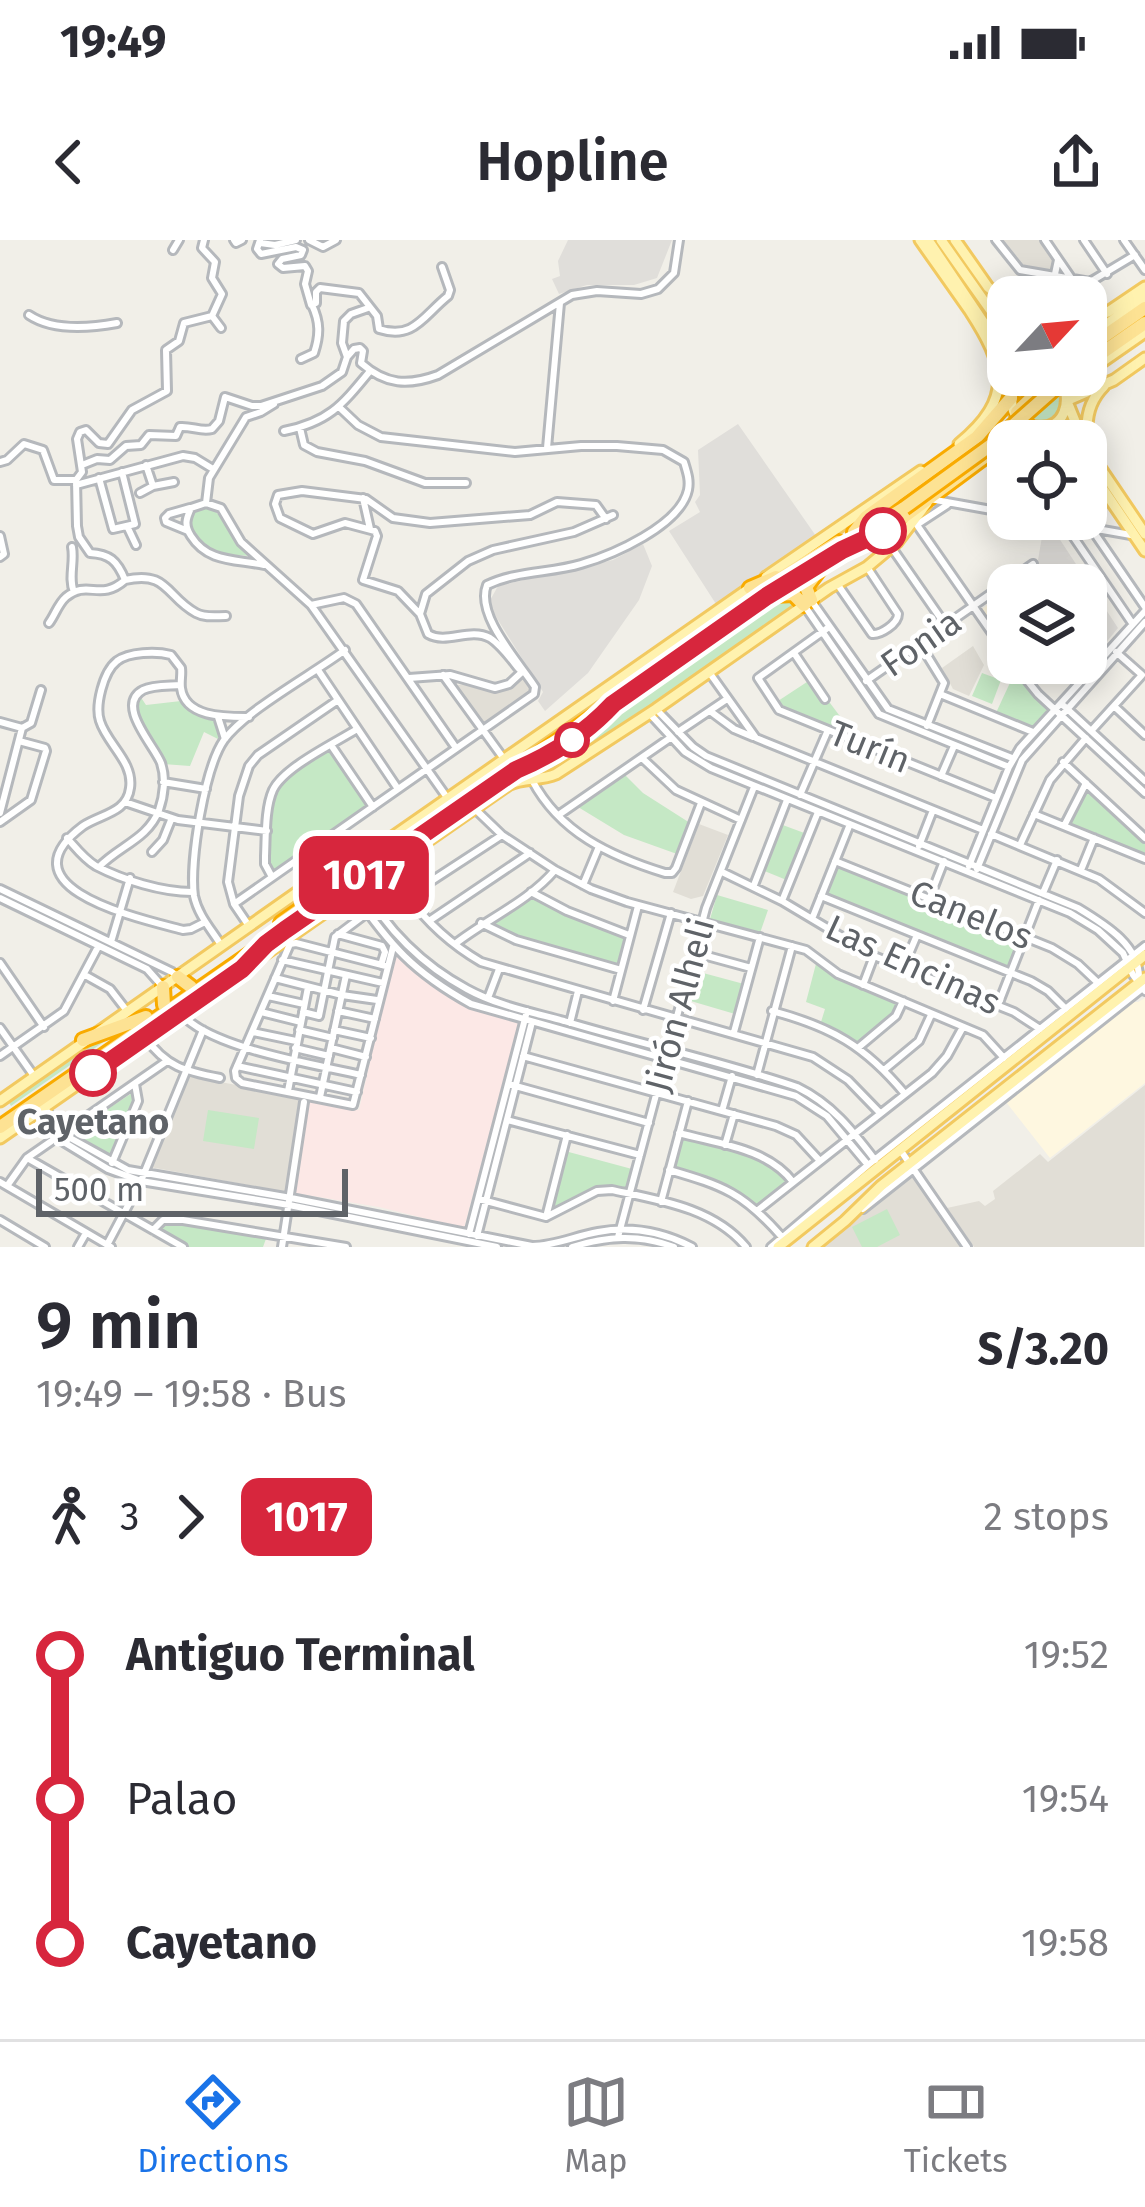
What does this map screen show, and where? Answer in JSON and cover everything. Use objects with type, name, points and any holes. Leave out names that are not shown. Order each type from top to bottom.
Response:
[{"type":"highway","points":[[1107,348],[1145,320]]},
{"type":"highway","points":[[0,1123],[285,930],[361,888],[767,596],[991,445],[1041,396]]},
{"type":"highway","points":[[854,532],[866,517],[987,426]]},
{"type":"highway","points":[[807,603],[808,583],[836,553],[878,535],[987,455]]},
{"type":"highway","points":[[0,1123],[450,802],[794,569],[902,505]]},
{"type":"highway","points":[[750,588],[794,569]]},
{"type":"highway","points":[[767,596],[789,593],[807,603]]},
{"type":"highway","points":[[304,888],[375,858]]},
{"type":"highway","points":[[285,930],[315,919]]},
{"type":"highway","points":[[242,969],[266,944]]},
{"type":"highway","points":[[178,977],[190,987]]},
{"type":"highway","points":[[164,987],[164,1005]]},
{"type":"highway","points":[[83,1040],[146,1017]]},
{"type":"main road","points":[[924,240],[987,309]]},
{"type":"main road","points":[[0,1100],[304,888],[450,802],[504,759],[946,456],[973,431],[998,389],[993,348],[924,240]]},
{"type":"main road","points":[[948,240],[956,271],[987,324]]},
{"type":"main road","points":[[948,240],[987,286]]},
{"type":"main road","points":[[954,288],[956,271]]},
{"type":"main road","points":[[1107,312],[1145,286]]},
{"type":"main road","points":[[1107,324],[1145,297]]},
{"type":"main road","points":[[1087,420],[1093,400],[1108,383],[1145,358]]},
{"type":"main road","points":[[1068,401],[1108,383]]},
{"type":"main road","points":[[1067,396],[1075,420]]},
{"type":"main road","points":[[1058,420],[1070,396]]},
{"type":"main road","points":[[1107,486],[1140,535],[1145,551]]},
{"type":"main road","points":[[0,1138],[508,785],[556,774],[867,567],[892,548],[930,499]]},
{"type":"main road","points":[[777,1244],[1137,957]]},
{"type":"main road","points":[[813,1247],[881,1186],[913,1167],[968,1118],[1143,985]]},
{"type":"main road","points":[[1073,1035],[1108,1016]]},
{"type":"main road","points":[[961,1134],[968,1118]]},
{"type":"street","points":[[172,250],[178,240]]},
{"type":"street","points":[[204,240],[202,248],[215,262],[212,278],[222,292],[212,316]]},
{"type":"street","points":[[296,240],[275,245],[260,242],[257,249],[261,254],[296,247],[303,250],[278,264],[308,269],[306,289],[319,333],[314,352],[302,359]]},
{"type":"street","points":[[309,240],[323,248],[335,240]]},
{"type":"street","points":[[82,465],[110,460],[126,446],[141,445],[148,435],[176,436],[184,426],[212,429],[225,397],[252,406],[322,386],[340,375],[347,357],[360,347],[360,360],[388,380],[418,382],[437,375],[572,295],[658,290],[674,273],[679,240]]},
{"type":"street","points":[[996,240],[1017,268],[1050,276]]},
{"type":"street","points":[[1045,240],[1069,276]]},
{"type":"street","points":[[1084,240],[1108,274]]},
{"type":"street","points":[[1124,240],[1145,270]]},
{"type":"street","points":[[1104,276],[1135,256]]},
{"type":"street","points":[[1054,276],[1058,260]]},
{"type":"street","points":[[313,305],[316,292],[323,287],[358,293],[377,316],[382,331],[410,331],[450,293],[442,267]]},
{"type":"street","points":[[547,448],[560,302]]},
{"type":"street","points":[[347,357],[342,344],[344,321],[368,308]]},
{"type":"street","points":[[544,312],[557,332]]},
{"type":"street","points":[[29,315],[65,326],[117,323]]},
{"type":"street","points":[[212,316],[221,328]]},
{"type":"street","points":[[125,580],[110,557],[90,553],[79,537],[76,483],[82,465],[77,435],[86,430],[99,443],[109,444],[132,410],[167,391],[166,350],[179,341],[184,323],[212,316]]},
{"type":"street","points":[[284,431],[315,424],[339,407],[370,370]]},
{"type":"street","points":[[206,503],[209,478],[246,417],[277,401]]},
{"type":"street","points":[[234,904],[536,691],[491,622],[484,599],[488,586],[584,563],[635,541],[668,520],[688,490],[684,463],[663,450],[601,445],[515,452],[381,437],[358,425],[339,407]]},
{"type":"street","points":[[300,428],[304,445],[317,452],[365,461],[425,483],[466,483]]},
{"type":"street","points":[[0,462],[28,444],[43,450],[54,480],[76,483],[188,456],[213,470]]},
{"type":"street","points":[[146,465],[153,486]]},
{"type":"street","points":[[98,478],[113,529],[135,524],[122,472]]},
{"type":"street","points":[[140,493],[174,482]]},
{"type":"street","points":[[420,614],[430,589],[474,557],[566,534],[610,517],[596,505],[560,502],[530,515],[416,522],[393,518],[363,498],[287,491],[278,495],[275,504],[280,518],[313,534],[345,523],[375,531],[363,580],[398,591],[420,614],[433,638],[487,637],[523,671]]},
{"type":"street","points":[[363,498],[370,529]]},
{"type":"street","points":[[930,499],[987,509]]},
{"type":"street","points":[[188,531],[165,518],[206,503],[221,508],[251,558]]},
{"type":"street","points":[[906,532],[950,503]]},
{"type":"street","points":[[191,508],[186,518],[188,531],[206,554],[251,558],[266,565],[311,605],[450,802]]},
{"type":"street","points":[[917,525],[987,625]]},
{"type":"street","points":[[127,526],[136,545]]},
{"type":"street","points":[[1107,530],[1140,535]]},
{"type":"street","points":[[0,536],[2,557]]},
{"type":"street","points":[[1076,540],[1137,630]]},
{"type":"street","points":[[1099,540],[1145,609],[1137,630]]},
{"type":"street","points":[[72,547],[74,592]]},
{"type":"street","points":[[892,548],[946,626]]},
{"type":"street","points":[[837,583],[874,635],[899,617],[867,567]]},
{"type":"street","points":[[49,623],[61,602],[74,592],[106,592],[133,577],[158,579],[204,617],[226,616]]},
{"type":"street","points":[[311,605],[344,598],[356,604],[456,748]]},
{"type":"street","name":"Fonia","points":[[866,680],[987,598]]},
{"type":"street","points":[[807,603],[879,714],[926,729],[1013,769]]},
{"type":"street","points":[[1018,759],[1096,669],[1145,622]]},
{"type":"street","points":[[825,699],[794,653],[826,630]]},
{"type":"street","points":[[826,630],[888,709],[926,729]]},
{"type":"street","points":[[920,644],[943,678],[926,729]]},
{"type":"street","points":[[222,946],[199,913],[194,892],[210,765],[225,739],[249,717],[345,650]]},
{"type":"street","points":[[1020,845],[1063,762],[1144,676],[1114,650]]},
{"type":"street","points":[[205,922],[182,930],[120,913],[76,894],[57,878],[52,857],[68,838],[125,802],[131,781],[128,770],[99,718],[110,669],[122,658],[164,653],[179,662],[180,685],[191,706],[218,717],[249,717]]},
{"type":"street","name":"Turín","points":[[794,653],[758,678],[779,710],[996,798]]},
{"type":"street","points":[[318,670],[398,789]]},
{"type":"street","points":[[410,678],[443,675],[495,688],[509,684],[523,671]]},
{"type":"street","points":[[709,672],[756,738]]},
{"type":"street","points":[[443,675],[504,759]]},
{"type":"street","points":[[1036,684],[1139,779],[1145,793]]},
{"type":"street","points":[[99,868],[142,836],[158,814],[164,782],[160,761],[134,717],[132,704],[143,690],[180,685]]},
{"type":"street","points":[[0,722],[22,728],[31,723],[41,690]]},
{"type":"street","points":[[940,694],[1033,732]]},
{"type":"street","points":[[678,733],[727,699]]},
{"type":"street","points":[[249,926],[234,904],[228,882],[239,796],[249,766],[338,700]]},
{"type":"street","points":[[1114,706],[1145,735]]},
{"type":"street","points":[[987,832],[996,798],[1033,732],[1060,709]]},
{"type":"street","points":[[653,711],[706,756],[787,800],[973,869]]},
{"type":"street","points":[[653,711],[670,738],[696,760],[800,795],[1041,897],[1117,936],[1137,957],[1143,985],[961,1134],[913,1167]]},
{"type":"street","points":[[710,711],[734,729],[1081,870],[1145,913]]},
{"type":"street","points":[[218,717],[225,739]]},
{"type":"street","points":[[0,813],[3,787],[22,728]]},
{"type":"street","points":[[272,877],[265,864],[275,786],[357,729]]},
{"type":"street","points":[[800,795],[828,730]]},
{"type":"street","points":[[558,815],[670,738]]},
{"type":"street","points":[[0,822],[31,800],[46,749],[19,741]]},
{"type":"street","points":[[955,741],[1018,759]]},
{"type":"street","points":[[941,776],[955,741]]},
{"type":"street","points":[[331,745],[374,807]]},
{"type":"street","points":[[642,758],[676,790],[741,820]]},
{"type":"street","points":[[1063,762],[1145,838]]},
{"type":"street","points":[[973,869],[1013,769]]},
{"type":"street","points":[[532,780],[576,833],[599,848],[659,872],[672,873],[701,803]]},
{"type":"street","points":[[164,782],[206,789]]},
{"type":"street","name":"Jirón Alheli","points":[[619,1233],[703,921],[756,782]]},
{"type":"street","points":[[1064,826],[1086,783]]},
{"type":"street","points":[[754,885],[787,800]]},
{"type":"street","points":[[125,802],[200,824],[267,831]]},
{"type":"street","points":[[474,808],[502,835],[583,884],[638,905],[814,954],[838,974],[987,1037],[1004,1058]]},
{"type":"street","points":[[918,847],[933,810]]},
{"type":"street","points":[[782,901],[818,812]]},
{"type":"street","points":[[1034,814],[1145,859]]},
{"type":"street","points":[[152,852],[164,840],[171,818]]},
{"type":"street","points":[[812,919],[850,824]]},
{"type":"street","points":[[381,914],[502,835]]},
{"type":"street","points":[[68,838],[99,868],[168,890],[194,892]]},
{"type":"street","points":[[1081,870],[1094,838]]},
{"type":"street","points":[[318,845],[335,870]]},
{"type":"street","points":[[583,884],[599,848]]},
{"type":"street","points":[[428,922],[530,853]]},
{"type":"street","points":[[998,1006],[1057,860]]},
{"type":"street","name":"Canelos","points":[[836,861],[1062,953],[1098,983]]},
{"type":"street","points":[[930,898],[944,861]]},
{"type":"street","points":[[455,944],[531,892],[555,869]]},
{"type":"street","name":"Las Encinas","points":[[720,871],[754,885],[874,956],[1021,1015],[1040,1029]]},
{"type":"street","points":[[111,942],[130,878]]},
{"type":"street","points":[[361,888],[407,944],[436,970],[488,998],[784,1091],[827,1116],[872,1162]]},
{"type":"street","points":[[361,888],[393,947],[441,988],[471,1004],[528,1022],[757,1075],[812,1094],[837,1113],[850,1136]]},
{"type":"street","points":[[531,892],[629,935]]},
{"type":"street","points":[[0,894],[100,942],[147,969],[164,987]]},
{"type":"street","points":[[408,896],[428,922],[481,962],[813,1057],[830,1066],[880,1113]]},
{"type":"street","points":[[821,896],[1044,988],[1066,1009]]},
{"type":"street","points":[[0,912],[12,900]]},
{"type":"street","points":[[613,1001],[638,905]]},
{"type":"street","points":[[644,1010],[670,913]]},
{"type":"street","points":[[268,996],[319,1016],[338,934],[363,916]]},
{"type":"street","points":[[481,923],[516,940],[621,970]]},
{"type":"street","points":[[338,934],[382,946],[385,952],[384,966],[382,983],[371,1038],[352,1105],[242,1083],[236,1078],[237,1066],[293,942],[384,966]]},
{"type":"street","points":[[903,968],[916,934]]},
{"type":"street","points":[[734,1034],[760,937]]},
{"type":"street","points":[[100,942],[111,942],[178,977]]},
{"type":"street","points":[[0,1056],[64,1011],[100,942]]},
{"type":"street","points":[[757,1075],[792,946]]},
{"type":"street","points":[[384,966],[393,947]]},
{"type":"street","points":[[695,953],[751,968]]},
{"type":"street","points":[[863,985],[874,956]]},
{"type":"street","points":[[669,1170],[730,1190],[758,1210],[777,1244],[872,1162],[1137,957]]},
{"type":"street","points":[[282,960],[382,983]]},
{"type":"street","points":[[0,963],[44,1027]]},
{"type":"street","points":[[488,998],[499,969]]},
{"type":"street","points":[[84,974],[110,989],[127,1011]]},
{"type":"street","points":[[320,1097],[346,975]]},
{"type":"street","points":[[275,978],[378,1000]]},
{"type":"street","points":[[287,1091],[308,987]]},
{"type":"street","points":[[570,1023],[578,992]]},
{"type":"street","points":[[859,1046],[896,1016],[903,1001]]},
{"type":"street","points":[[338,1011],[375,1019]]},
{"type":"street","points":[[772,1011],[827,1028],[859,1046],[904,1094]]},
{"type":"street","points":[[180,1012],[192,1026],[245,1047],[361,1075]]},
{"type":"street","points":[[261,1012],[300,1026],[371,1038]]},
{"type":"street","points":[[472,1241],[531,1012]]},
{"type":"street","points":[[884,1070],[919,1041],[932,1014]]},
{"type":"street","points":[[512,1085],[524,1056],[528,1022]]},
{"type":"street","points":[[758,1210],[944,1061],[962,1027]]},
{"type":"street","points":[[0,1028],[34,1076]]},
{"type":"street","points":[[167,1061],[27,1159],[3,1184],[109,1246],[203,1030]]},
{"type":"street","points":[[253,1031],[296,1045],[366,1057]]},
{"type":"street","points":[[145,1037],[167,1061],[187,1072],[220,1078]]},
{"type":"street","points":[[524,1056],[776,1126],[796,1136],[820,1161]]},
{"type":"street","points":[[237,1066],[357,1092]]},
{"type":"street","points":[[722,1111],[732,1076]]},
{"type":"street","points":[[112,1163],[138,1101],[135,1084]]},
{"type":"street","points":[[512,1085],[649,1123]]},
{"type":"street","points":[[482,1201],[507,1120],[508,1099]]},
{"type":"street","points":[[661,1202],[688,1101]]},
{"type":"street","points":[[282,1247],[304,1102]]},
{"type":"street","points":[[41,1109],[60,1136],[108,1168],[290,1201],[497,1247]]},
{"type":"street","points":[[725,1146],[734,1114]]},
{"type":"street","points":[[507,1120],[640,1155]]},
{"type":"street","points":[[679,1133],[769,1159],[793,1182]]},
{"type":"street","points":[[546,1216],[567,1135]]},
{"type":"street","points":[[60,1136],[142,1177]]},
{"type":"street","points":[[898,1146],[968,1247]]},
{"type":"street","points":[[27,1159],[183,1247]]},
{"type":"street","points":[[482,1201],[546,1216],[597,1192],[612,1190],[716,1220],[746,1247]]},
{"type":"street","points":[[153,1230],[163,1220],[172,1219],[346,1247]]},
{"type":"street","points":[[0,1220],[45,1247]]},
{"type":"street","points":[[78,1247],[86,1233]]},
{"type":"street","points":[[472,1241],[537,1246],[619,1233],[662,1235],[692,1247]]},
{"type":"street","points":[[572,1247],[619,1233],[674,1247]]},
{"type":"shaded area","points":[[568,240],[672,240],[657,278],[634,285],[587,285],[559,294],[552,279],[560,276],[558,261]]},
{"type":"shaded area","points":[[1001,240],[1040,240],[1053,265],[1049,272],[1021,267]]},
{"type":"shaded area","points":[[738,424],[816,536],[716,604],[669,531],[700,512],[695,502],[700,495],[698,450]]},
{"type":"shaded area","points":[[1041,540],[1060,540],[1076,564],[1034,564]]},
{"type":"shaded area","points":[[643,544],[652,566],[639,600],[588,673],[545,711],[538,701],[543,692],[488,604],[498,586],[613,560]]},
{"type":"shaded area","points":[[1107,611],[1118,628],[1107,641]]},
{"type":"shaded area","points":[[973,646],[984,665],[969,696],[953,689],[942,668]]},
{"type":"shaded area","points":[[519,676],[531,693],[483,724],[456,685],[497,691]]},
{"type":"shaded area","points":[[699,824],[728,835],[703,896],[691,899],[673,892]]},
{"type":"shaded area","points":[[394,957],[477,1011],[519,1023],[464,1228],[295,1193],[307,1099],[359,1110]]},
{"type":"shaded area","points":[[1145,998],[1145,1083],[1050,1158],[1006,1102],[1131,1002]]},
{"type":"shaded area","points":[[189,1076],[299,1097],[286,1192],[150,1167]]},
{"type":"shaded area","points":[[1145,1085],[1144,1247],[974,1247],[947,1208],[979,1201],[985,1206],[995,1199],[993,1191],[1040,1154],[1048,1162]]},
{"type":"shaded area","points":[[912,1175],[964,1247],[821,1247]]},
{"type":"green space","points":[[1019,396],[1061,396],[1055,414],[1044,420],[1025,414],[1018,399]]},
{"type":"green space","points":[[207,506],[249,556],[212,553],[199,539],[191,517],[193,510]]},
{"type":"green space","points":[[781,596],[797,601],[795,609],[570,764],[544,776],[511,779],[582,737],[730,623]]},
{"type":"green space","points":[[982,673],[987,675],[987,684],[1000,684],[992,704],[972,696]]},
{"type":"green space","points":[[810,680],[857,739],[788,711],[778,701]]},
{"type":"green space","points":[[1009,684],[1026,684],[1049,708],[1030,729],[995,715]]},
{"type":"green space","points":[[140,696],[146,705],[181,701],[217,721],[220,740],[204,732],[190,766],[163,764],[136,709]]},
{"type":"green space","points":[[328,749],[367,806],[271,873],[267,844],[277,789],[290,774]]},
{"type":"green space","points":[[624,774],[643,793],[690,823],[677,854],[624,835],[578,807]]},
{"type":"green space","points":[[1087,786],[1145,841],[1145,855],[1069,824]]},
{"type":"green space","points":[[780,824],[807,834],[789,881],[762,870]]},
{"type":"green space","points":[[837,864],[1021,938],[1009,968],[825,895]]},
{"type":"green space","points":[[365,895],[398,938],[431,968],[520,1012],[518,1017],[467,997],[427,973],[377,921],[360,898]]},
{"type":"green space","points":[[717,895],[768,910],[760,933],[710,919]]},
{"type":"green space","points":[[530,896],[626,936],[621,964],[517,938],[492,925],[491,921]]},
{"type":"green space","points":[[817,960],[900,1003],[894,1016],[860,1044],[821,1022],[825,1009],[806,1002]]},
{"type":"green space","points":[[692,970],[744,984],[735,1014],[684,999]]},
{"type":"green space","points":[[121,1030],[11,1106],[8,1101],[90,1042]]},
{"type":"green space","points":[[135,1091],[112,1158],[70,1134]]},
{"type":"green space","points":[[208,1110],[259,1118],[254,1149],[203,1141]]},
{"type":"green space","points":[[682,1135],[759,1156],[791,1181],[757,1206],[729,1186],[673,1169]]},
{"type":"green space","points":[[565,1151],[632,1169],[626,1189],[602,1188],[550,1210]]},
{"type":"green space","points":[[887,1209],[900,1235],[877,1247],[862,1247],[852,1227]]},
{"type":"green space","points":[[170,1221],[267,1236],[263,1247],[185,1247],[158,1229]]},
{"type":"bus line","name":"1017","points":[[93,1073],[242,969],[285,930],[516,770],[549,756],[591,727],[613,704],[767,596],[883,531]]},
{"type":"place","name":"Cayetano","points":[[93,1073]]}]
